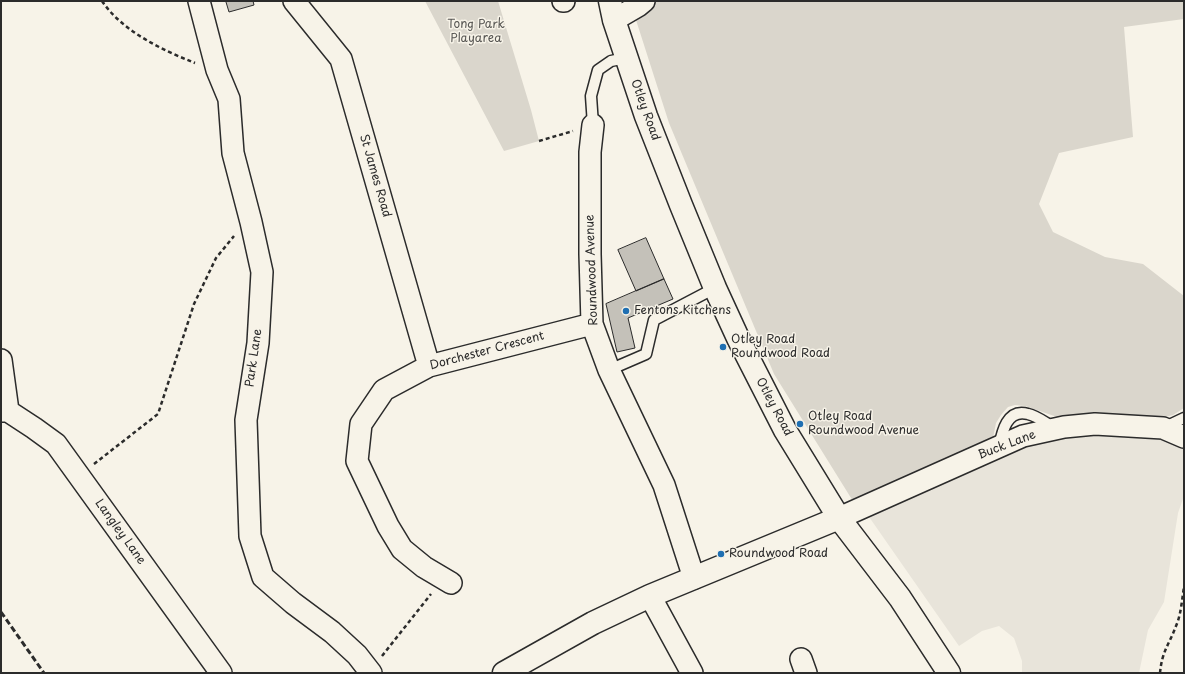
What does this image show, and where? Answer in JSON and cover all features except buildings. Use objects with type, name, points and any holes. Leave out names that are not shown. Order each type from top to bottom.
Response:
[{"type":"main road","name":"Otley Road","points":[[612,10],[626,58],[646,116],[681,206],[715,288],[738,338],[786,430],[839,518],[900,598],[949,673]]},
{"type":"main road","points":[[504,673],[593,622],[650,596],[839,518]]},
{"type":"street","name":"Park Lane","points":[[199,1],[218,72],[229,99],[233,153],[262,272],[258,343],[246,420],[250,536],[264,577],[293,603],[332,632],[357,655],[370,672]]},
{"type":"street","name":"St James Road","points":[[294,1],[341,59],[429,366]]},
{"type":"street","points":[[612,10],[638,6],[644,1]]},
{"type":"street","name":"Roundwood Avenue","points":[[593,125],[590,152],[592,324],[609,370],[664,485],[694,578]]},
{"type":"street","name":"Dorchester Crescent","points":[[451,583],[424,567],[402,549],[388,526],[357,461],[361,424],[384,390],[429,366],[592,324]]},
{"type":"street","points":[[1,360],[4,411]]},
{"type":"street","name":"Langley Lane","points":[[4,411],[34,428],[56,444],[221,673]]},
{"type":"street","name":"Buck Lane","points":[[839,518],[1023,436],[1056,429],[1095,424],[1163,428],[1184,437]]},
{"type":"street","points":[[650,596],[692,673]]},
{"type":"lane","name":"Roundwood Avenue","points":[[593,125],[592,96],[598,70],[611,61],[626,58]]},
{"type":"lane","points":[[609,370],[646,354],[654,320],[715,288]]},
{"type":"lane","points":[[1163,428],[1184,418]]},
{"type":"path","points":[[102,1],[108,9],[136,34],[169,53],[218,72]]},
{"type":"path","points":[[539,141],[593,125]]},
{"type":"path","points":[[80,476],[158,414],[200,291],[216,258],[235,235],[251,222]]},
{"type":"path","points":[[370,672],[429,595],[451,583]]},
{"type":"path","points":[[1160,673],[1162,659],[1167,644],[1177,625],[1184,587]]},
{"type":"shaded area","points":[[1075,428],[1161,435],[1184,447],[1184,496],[1178,513],[1164,602],[1148,630],[1139,673],[1022,673],[1022,661],[1014,638],[999,626],[982,631],[959,646],[867,514],[997,454]]},
{"type":"green space","name":"Tong Park Playarea","points":[[425,1],[498,1],[539,141],[504,151]]},
{"type":"green space","points":[[655,1],[1184,1],[1184,19],[1124,27],[1133,137],[1059,153],[1039,204],[1053,232],[1105,257],[1143,264],[1184,296],[1184,408],[1173,415],[1153,420],[1066,420],[1025,406],[1015,405],[1008,407],[996,423],[992,443],[856,506],[774,374],[669,123],[636,20]]},
{"type":"railway","points":[[1,612],[44,673]]},
{"type":"place","name":"Fentons Kitchens","points":[[626,311]]},
{"type":"place","name":"Otley Road Roundwood Road","points":[[723,347]]},
{"type":"place","name":"Otley Road Roundwood Avenue","points":[[800,424]]},
{"type":"place","name":"Roundwood Road","points":[[721,554]]}]
